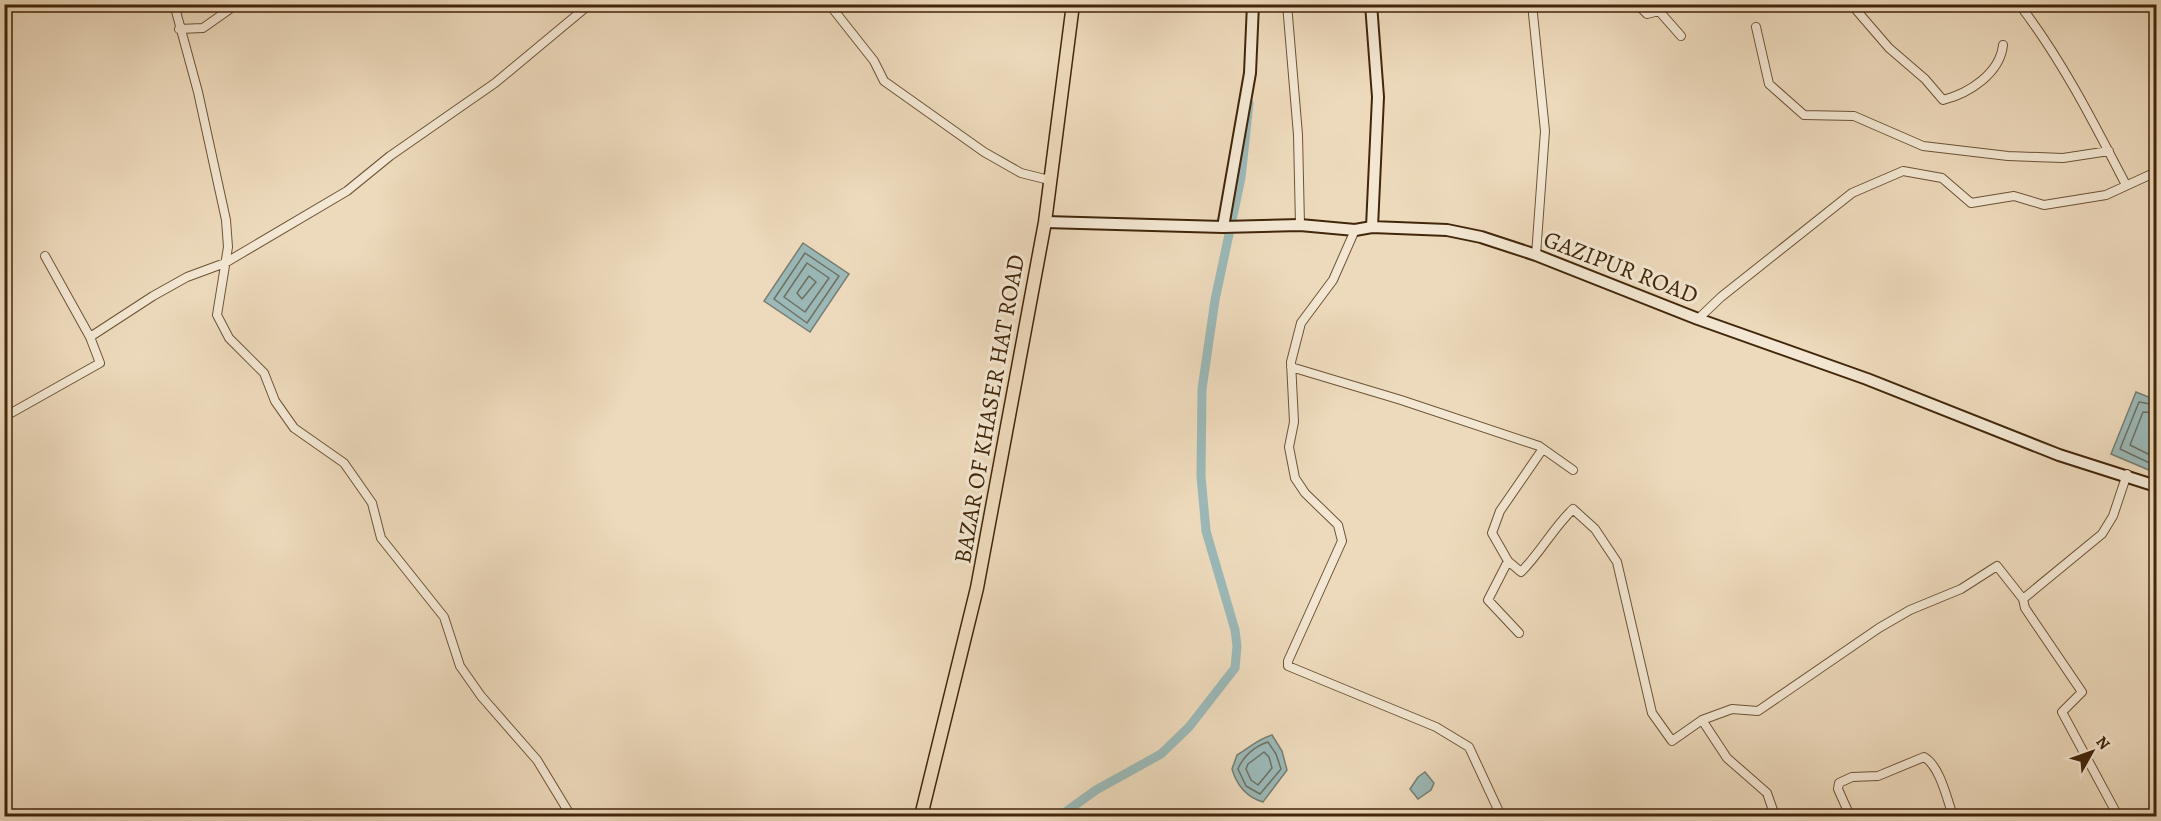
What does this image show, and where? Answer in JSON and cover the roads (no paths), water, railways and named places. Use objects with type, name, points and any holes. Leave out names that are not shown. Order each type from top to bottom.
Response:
[{"type":"main road","name":"BAZAR OF KHASER HAT ROAD","points":[[921,816],[978,588],[1045,222],[1073,4]]},
{"type":"street","points":[[174,4],[219,181],[226,220],[225,264],[217,315],[229,338],[264,373],[274,401],[294,428],[344,463],[372,502],[381,538],[444,617],[460,666],[481,696],[537,760],[571,816]]},
{"type":"street","points":[[179,29],[203,28],[237,4]]},
{"type":"street","points":[[90,338],[104,327],[187,277],[225,264],[347,191],[390,156],[495,83],[590,4]]},
{"type":"street","points":[[828,4],[874,61],[884,81],[984,152],[1021,173],[1049,180]]},
{"type":"street","points":[[1223,227],[1250,73],[1253,4]]},
{"type":"street","points":[[1287,4],[1298,135],[1300,225]]},
{"type":"street","points":[[1371,4],[1378,97],[1372,227]]},
{"type":"street","points":[[1637,4],[1647,14],[1659,10],[1681,36]]},
{"type":"street","points":[[1851,4],[1889,48],[1925,79],[1944,100],[1988,75],[2002,58],[2003,45]]},
{"type":"street","points":[[2019,4],[2043,35],[2126,185]]},
{"type":"street","points":[[1534,6],[1545,132],[1536,255]]},
{"type":"street","points":[[1756,27],[1761,60],[1769,84],[1804,115],[1854,116],[1923,146],[1955,150],[2063,158],[2109,151]]},
{"type":"street","points":[[1698,320],[1721,297],[1852,193],[1903,171],[1942,178],[1971,203],[2014,196],[2044,205],[2106,195],[2157,171]]},
{"type":"street","name":"GAZIPUR ROAD","points":[[1045,222],[1223,227],[1300,225],[1355,230],[1372,227],[1447,230],[1481,237],[1536,255],[1698,320],[1867,379],[2059,455],[2127,474],[2157,486]]},
{"type":"street","points":[[1355,230],[1333,280],[1301,323],[1292,367],[1294,422],[1289,447],[1295,478],[1305,493],[1338,525],[1342,541],[1288,661],[1288,666],[1457,738],[1473,752],[1501,816]]},
{"type":"street","points":[[4,417],[100,363],[90,338],[45,256]]},
{"type":"street","points":[[1292,367],[1401,400],[1542,450],[1573,470]]},
{"type":"street","points":[[1542,450],[1500,511],[1492,533],[1508,561],[1521,572],[1546,545],[1560,521],[1573,508],[1595,529],[1617,562],[1652,712],[1672,741],[1702,720],[1732,708],[1758,711],[1879,628],[1910,610],[1961,589],[1997,566],[2023,599],[2025,608],[2080,687],[2082,692],[2079,697],[2067,704],[2061,712],[2118,816]]},
{"type":"street","points":[[2023,599],[2102,534],[2113,516],[2127,474]]},
{"type":"street","points":[[1508,561],[1488,600],[1519,633]]},
{"type":"street","points":[[1702,720],[1727,758],[1767,793],[1775,816]]},
{"type":"street","points":[[1850,816],[1838,789],[1839,783],[1852,777],[1878,776],[1924,757],[1930,760],[1936,771],[1953,816]]},
{"type":"water","points":[[803,243],[849,274],[810,332],[764,301]]},
{"type":"water","points":[[2136,392],[2156,400],[2156,473],[2111,454]]},
{"type":"water","points":[[1272,735],[1282,751],[1287,770],[1263,802],[1243,790],[1232,769],[1237,755]]},
{"type":"water","points":[[1425,772],[1434,783],[1431,790],[1418,799],[1410,789],[1418,777]]},
{"type":"waterway","points":[[1060,816],[1096,790],[1161,754],[1189,727],[1235,668],[1237,646],[1235,630],[1206,531],[1201,476],[1202,389],[1215,300],[1241,178],[1249,103]]}]
